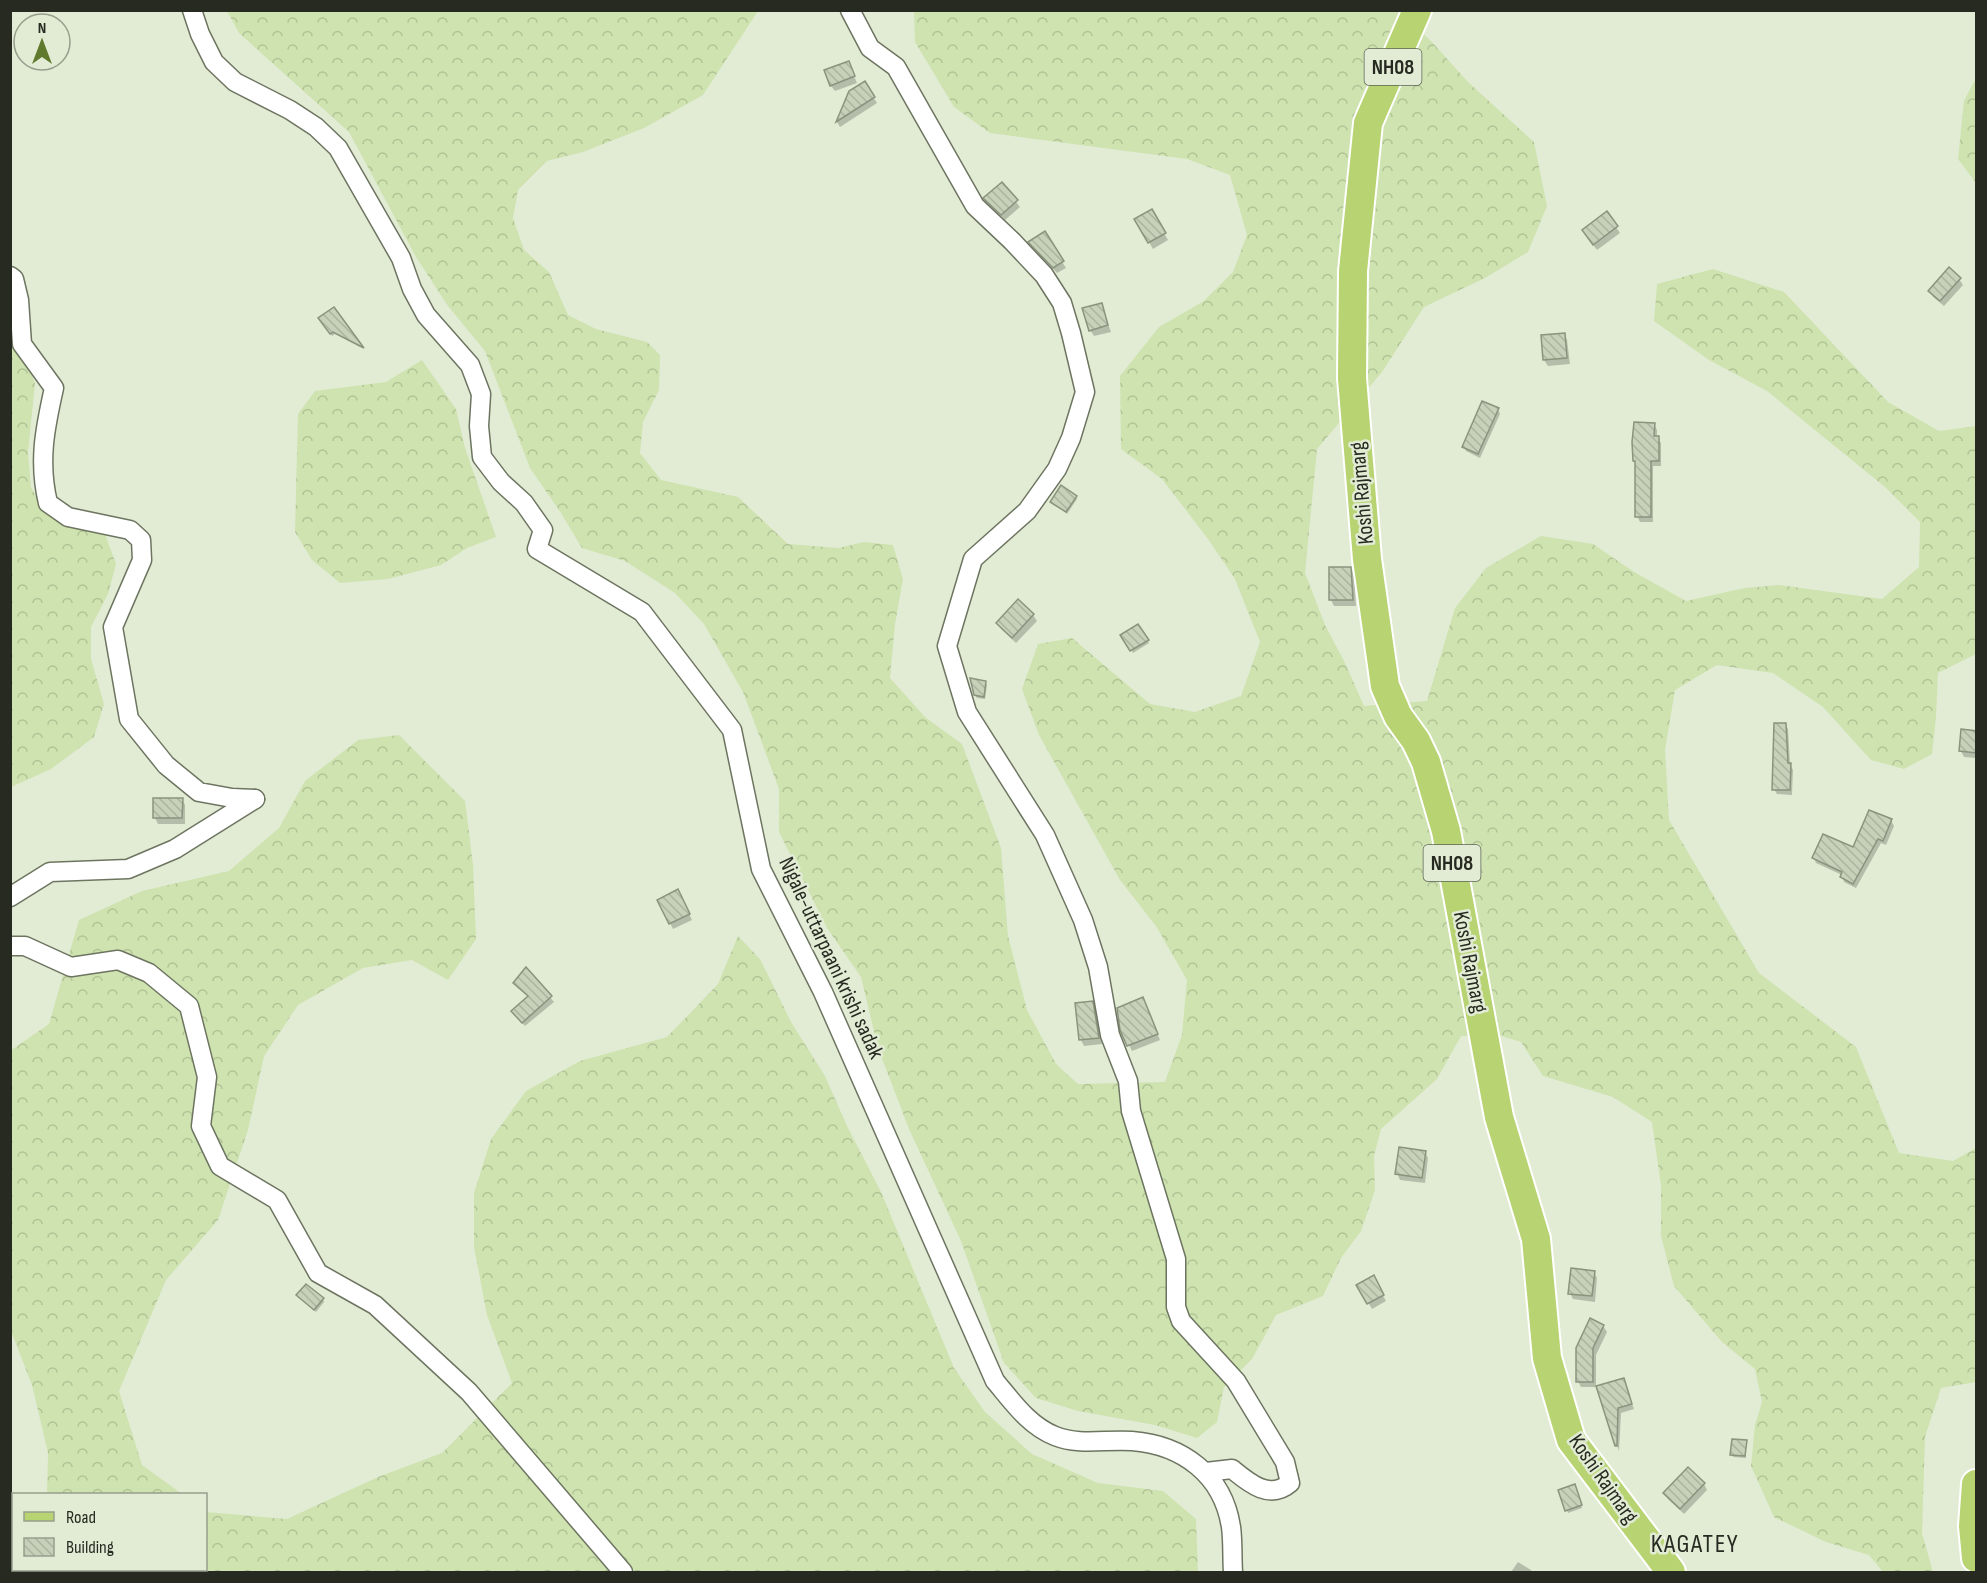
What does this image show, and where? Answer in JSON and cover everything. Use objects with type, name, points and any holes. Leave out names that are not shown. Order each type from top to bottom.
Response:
[{"type":"main road","name":"Koshi Rajmarg","points":[[1417,10],[1368,123],[1353,271],[1352,378],[1367,559],[1386,686],[1398,717],[1416,741],[1426,762],[1446,831],[1499,1117],[1536,1239],[1547,1358],[1571,1440],[1671,1572]]},
{"type":"main road","points":[[1977,1484],[1973,1526],[1977,1558]]},
{"type":"street","name":"Nigale-uttarpaani krishi sadak","points":[[192,10],[200,34],[214,62],[236,82],[290,110],[316,127],[338,148],[401,258],[412,289],[426,315],[470,364],[481,394],[479,426],[482,457],[501,482],[524,503],[543,530],[537,549],[642,612],[732,730],[761,869],[823,992],[995,1381],[1028,1419],[1054,1436],[1082,1443],[1132,1441],[1163,1447],[1187,1458],[1206,1472],[1220,1492],[1231,1526],[1233,1572]]},
{"type":"street","points":[[850,10],[870,48],[896,67],[975,206],[1044,275],[1062,303],[1071,333],[1085,392],[1071,438],[1058,470],[1027,512],[973,559],[947,646],[967,712],[1045,835],[1083,920],[1098,967],[1110,1035],[1128,1081],[1131,1111],[1176,1259],[1176,1307],[1181,1321],[1236,1381],[1285,1462],[1290,1483],[1283,1489],[1261,1490],[1232,1469],[1206,1472]]},
{"type":"street","points":[[10,276],[14,279],[19,300],[22,344],[54,388],[43,438],[42,481],[48,503],[68,517],[130,530],[141,540],[142,560],[113,627],[129,719],[166,765],[199,792],[232,798],[255,798],[175,849],[128,869],[50,872],[10,897]]},
{"type":"street","points":[[10,946],[25,946],[71,967],[118,960],[149,973],[189,1006],[207,1077],[201,1126],[220,1166],[276,1200],[318,1273],[375,1305],[469,1392],[623,1572]]},
{"type":"green space","points":[[227,11],[758,11],[703,95],[644,128],[583,152],[547,161],[518,190],[513,218],[524,250],[549,272],[568,315],[596,329],[647,342],[660,355],[659,390],[643,422],[640,453],[661,480],[738,497],[788,544],[839,548],[864,542],[893,545],[903,579],[895,624],[890,678],[926,718],[962,744],[1001,848],[1008,936],[1027,1010],[1056,1064],[1078,1084],[1165,1082],[1182,1035],[1187,980],[1156,926],[1120,880],[1039,735],[1022,689],[1038,644],[1072,638],[1150,704],[1195,712],[1241,696],[1260,642],[1235,579],[1208,539],[1162,479],[1121,449],[1120,376],[1159,327],[1204,301],[1233,272],[1247,235],[1230,175],[1187,159],[990,133],[954,107],[915,42],[914,11],[1399,11],[1432,42],[1468,82],[1534,142],[1547,206],[1528,252],[1485,278],[1424,307],[1382,372],[1317,449],[1305,573],[1325,625],[1364,706],[1427,701],[1455,608],[1486,568],[1541,536],[1593,544],[1634,572],[1686,601],[1745,588],[1779,585],[1882,599],[1919,567],[1920,522],[1885,487],[1767,391],[1709,360],[1654,321],[1657,284],[1713,269],[1784,292],[1888,402],[1939,431],[1976,426],[1976,654],[1938,673],[1932,754],[1904,769],[1871,760],[1823,707],[1773,673],[1717,665],[1675,690],[1665,750],[1669,820],[1759,973],[1856,1047],[1899,1153],[1953,1161],[1976,1148],[1976,1382],[1941,1388],[1925,1437],[1922,1533],[1933,1572],[1883,1572],[1869,1555],[1826,1542],[1774,1517],[1751,1466],[1755,1425],[1762,1402],[1755,1369],[1722,1342],[1674,1286],[1661,1236],[1661,1185],[1652,1122],[1613,1097],[1543,1076],[1521,1042],[1498,1035],[1461,1036],[1437,1079],[1381,1129],[1374,1156],[1375,1190],[1361,1231],[1341,1258],[1323,1296],[1276,1315],[1252,1359],[1224,1387],[1217,1422],[1197,1438],[1155,1425],[1078,1411],[1036,1398],[1004,1363],[961,1241],[909,1129],[878,1048],[861,977],[827,928],[779,832],[779,789],[743,692],[704,624],[675,593],[625,561],[582,548],[530,468],[485,351],[448,306],[416,257],[349,132],[239,33]]},
{"type":"green space","points":[[1976,78],[1976,183],[1958,159],[1964,101]]},
{"type":"green space","points":[[10,323],[35,383],[28,453],[31,487],[40,503],[105,534],[116,564],[108,594],[91,627],[91,659],[104,704],[94,737],[51,769],[11,787]]},
{"type":"green space","points":[[422,360],[456,409],[465,448],[496,537],[467,548],[441,565],[388,579],[340,583],[312,560],[295,532],[298,414],[315,391],[386,382]]},
{"type":"green space","points":[[399,735],[465,801],[473,865],[476,939],[448,980],[412,960],[363,968],[298,1005],[264,1056],[248,1130],[218,1220],[166,1280],[119,1391],[142,1465],[181,1493],[47,1493],[48,1453],[32,1385],[11,1331],[10,1051],[49,1024],[79,920],[142,891],[229,871],[279,828],[305,781],[358,740]]},
{"type":"green space","points":[[738,936],[760,959],[791,1022],[825,1076],[847,1126],[881,1192],[954,1368],[985,1412],[1032,1454],[1098,1483],[1163,1491],[1196,1519],[1198,1572],[11,1572],[12,1520],[12,1571],[207,1571],[207,1512],[287,1519],[378,1477],[442,1453],[512,1383],[487,1315],[474,1247],[474,1193],[491,1139],[526,1091],[580,1061],[667,1037],[718,984]]},
{"type":"building","points":[[849,61],[855,76],[830,86],[824,70]]},
{"type":"building","points":[[865,81],[875,97],[836,122],[849,91]]},
{"type":"building","points":[[1002,182],[1018,200],[1001,215],[983,198]]},
{"type":"building","points":[[1152,209],[1166,233],[1148,243],[1134,219]]},
{"type":"building","points":[[1607,211],[1618,226],[1593,245],[1582,230]]},
{"type":"building","points":[[1045,231],[1064,261],[1053,268],[1028,242]]},
{"type":"building","points":[[1949,267],[1961,278],[1940,301],[1928,291]]},
{"type":"building","points":[[1102,303],[1108,325],[1089,331],[1082,308]]},
{"type":"building","points":[[334,307],[364,348],[333,332],[330,334],[318,318]]},
{"type":"building","points":[[1565,333],[1567,358],[1543,360],[1541,335]]},
{"type":"building","points":[[1482,401],[1499,408],[1478,454],[1462,447]]},
{"type":"building","points":[[1634,422],[1655,423],[1654,436],[1659,436],[1659,461],[1651,461],[1651,517],[1635,517],[1635,461],[1633,461],[1632,442]]},
{"type":"building","points":[[1061,485],[1077,496],[1066,512],[1050,502]]},
{"type":"building","points":[[1329,567],[1351,567],[1353,600],[1329,600]]},
{"type":"building","points":[[1018,599],[1034,614],[1012,638],[996,623]]},
{"type":"building","points":[[1138,624],[1149,640],[1130,651],[1120,635]]},
{"type":"building","points":[[970,678],[986,681],[984,697],[974,695]]},
{"type":"building","points":[[1774,723],[1786,723],[1788,763],[1791,763],[1790,790],[1772,790]]},
{"type":"building","points":[[1961,729],[1977,731],[1977,753],[1959,751]]},
{"type":"building","points":[[153,798],[183,798],[182,818],[153,818]]},
{"type":"building","points":[[1869,810],[1892,819],[1883,841],[1878,839],[1853,884],[1840,877],[1842,872],[1812,858],[1823,834],[1853,847]]},
{"type":"building","points":[[678,889],[690,914],[669,924],[657,900]]},
{"type":"building","points":[[526,967],[552,996],[522,1023],[511,1011],[528,996],[513,983]]},
{"type":"building","points":[[1143,997],[1158,1034],[1127,1046],[1120,1030],[1117,1008]]},
{"type":"building","points":[[1093,1001],[1099,1038],[1079,1040],[1075,1003]]},
{"type":"building","points":[[1399,1147],[1426,1151],[1422,1178],[1395,1174]]},
{"type":"building","points":[[1571,1268],[1595,1271],[1592,1296],[1568,1294]]},
{"type":"building","points":[[1374,1275],[1384,1295],[1367,1304],[1356,1285]]},
{"type":"building","points":[[306,1284],[324,1298],[314,1310],[296,1295]]},
{"type":"building","points":[[1590,1318],[1604,1325],[1593,1348],[1593,1382],[1576,1382],[1576,1348]]},
{"type":"building","points":[[1624,1378],[1632,1404],[1618,1408],[1617,1446],[1615,1446],[1596,1386]]},
{"type":"building","points":[[1732,1439],[1747,1440],[1745,1456],[1730,1455]]},
{"type":"building","points":[[1688,1467],[1705,1483],[1680,1509],[1663,1493]]},
{"type":"building","points":[[1575,1484],[1582,1505],[1565,1511],[1558,1490]]},
{"type":"district","name":"KAGATEY","points":[[1695,1544]]}]
